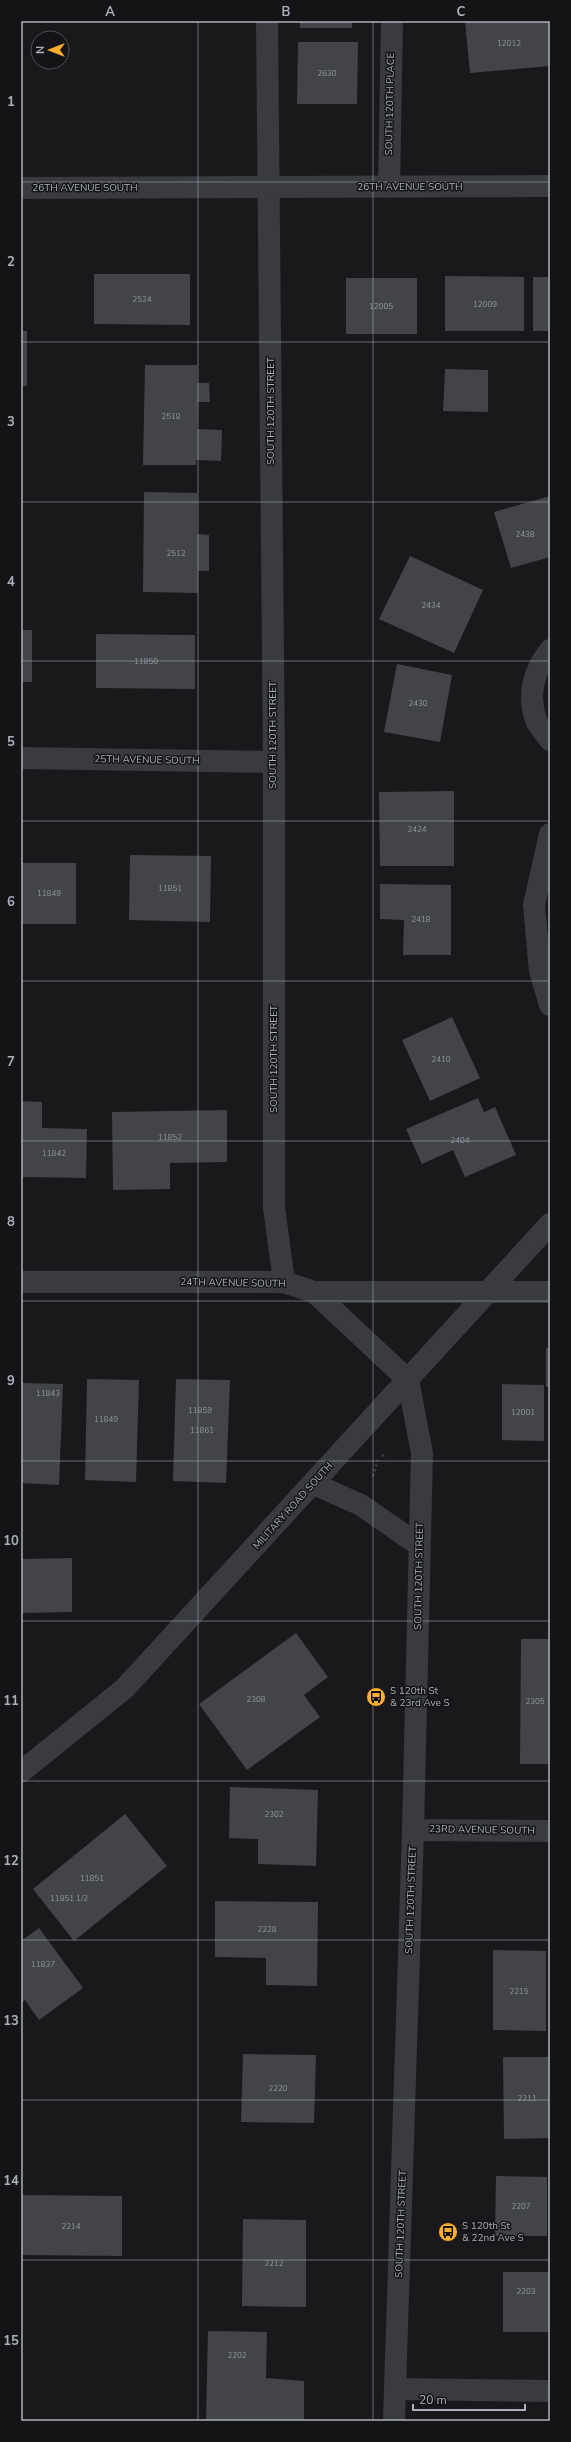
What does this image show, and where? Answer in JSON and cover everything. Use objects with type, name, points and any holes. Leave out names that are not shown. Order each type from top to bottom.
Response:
[{"type":"street","points":[[266,21],[270,187]]},
{"type":"street","name":"SOUTH 120TH PLACE","points":[[389,187],[392,21]]},
{"type":"street","name":"26TH AVENUE SOUTH","points":[[21,188],[550,186]]},
{"type":"street","name":"SOUTH 120TH STREET","points":[[270,187],[274,762],[274,1208],[284,1282]]},
{"type":"street","points":[[550,650],[536,670],[531,694],[536,720],[550,740]]},
{"type":"street","name":"25TH AVENUE SOUTH","points":[[21,758],[274,762]]},
{"type":"street","points":[[550,834],[534,905],[540,971],[550,1005]]},
{"type":"street","name":"MILITARY ROAD SOUTH","points":[[21,1772],[125,1688],[314,1484],[550,1224]]},
{"type":"street","name":"24TH AVENUE SOUTH","points":[[21,1282],[284,1282],[314,1292],[408,1380]]},
{"type":"street","points":[[314,1292],[550,1292]]},
{"type":"street","name":"SOUTH 120TH STREET","points":[[394,2421],[397,2389],[414,1830],[422,1453],[408,1380]]},
{"type":"street","points":[[314,1484],[361,1505],[420,1546]]},
{"type":"street","name":"23RD AVENUE SOUTH","points":[[414,1830],[550,1831]]},
{"type":"street","points":[[397,2389],[550,2391]]},
{"type":"path","points":[[372,1480],[380,1454]]},
{"type":"building","points":[[300,21],[352,21],[352,28],[300,28]]},
{"type":"building","points":[[465,21],[550,21],[550,66],[470,73]]},
{"type":"building","points":[[298,42],[358,42],[357,104],[297,104]]},
{"type":"building","points":[[94,274],[190,274],[190,325],[94,324]]},
{"type":"building","points":[[445,276],[524,277],[524,331],[445,331]]},
{"type":"building","points":[[533,277],[550,277],[550,331],[533,331]]},
{"type":"building","points":[[346,278],[417,278],[417,334],[346,334]]},
{"type":"building","points":[[21,331],[27,331],[27,386],[21,386]]},
{"type":"building","points":[[145,365],[197,365],[197,383],[209,383],[210,402],[198,402],[197,429],[222,430],[221,461],[196,460],[196,465],[143,465]]},
{"type":"building","points":[[445,369],[488,370],[488,412],[443,411]]},
{"type":"building","points":[[144,492],[197,493],[197,534],[209,535],[209,571],[198,571],[198,593],[143,592]]},
{"type":"building","points":[[550,496],[550,557],[511,568],[494,512]]},
{"type":"building","points":[[410,556],[483,590],[454,653],[379,619]]},
{"type":"building","points":[[21,630],[32,630],[32,682],[21,682]]},
{"type":"building","points":[[96,634],[195,635],[195,689],[96,688]]},
{"type":"building","points":[[397,664],[452,675],[440,742],[384,732]]},
{"type":"building","points":[[454,791],[454,866],[380,866],[379,792]]},
{"type":"building","points":[[130,855],[211,856],[210,922],[129,920]]},
{"type":"building","points":[[21,863],[76,863],[76,924],[21,924]]},
{"type":"building","points":[[380,884],[451,885],[451,955],[403,955],[404,920],[380,919]]},
{"type":"building","points":[[452,1017],[480,1078],[430,1101],[402,1040]]},
{"type":"building","points":[[478,1098],[484,1112],[495,1107],[516,1155],[465,1177],[453,1150],[422,1164],[406,1129]]},
{"type":"building","points":[[21,1101],[42,1102],[42,1128],[87,1129],[86,1178],[23,1177],[21,1184]]},
{"type":"building","points":[[227,1110],[227,1162],[170,1163],[170,1189],[113,1190],[112,1112]]},
{"type":"building","points":[[546,1348],[550,1348],[550,1387],[546,1387]]},
{"type":"building","points":[[87,1379],[139,1380],[136,1482],[85,1480]]},
{"type":"building","points":[[176,1379],[230,1380],[226,1483],[173,1481]]},
{"type":"building","points":[[21,1383],[63,1384],[59,1485],[21,1483]]},
{"type":"building","points":[[502,1384],[544,1385],[544,1441],[502,1440]]},
{"type":"building","points":[[72,1558],[72,1612],[21,1613],[21,1559]]},
{"type":"building","points":[[296,1633],[328,1677],[304,1695],[320,1717],[247,1770],[199,1704]]},
{"type":"building","points":[[521,1639],[550,1639],[550,1764],[520,1764]]},
{"type":"building","points":[[230,1787],[318,1790],[316,1866],[258,1864],[258,1839],[229,1838]]},
{"type":"building","points":[[125,1814],[167,1866],[74,1941],[33,1889]]},
{"type":"building","points":[[215,1901],[318,1902],[317,1986],[266,1985],[266,1958],[215,1957]]},
{"type":"building","points":[[39,1928],[83,1988],[39,2020],[25,2000],[21,2003],[21,1941]]},
{"type":"building","points":[[493,1950],[546,1951],[546,2031],[493,2030]]},
{"type":"building","points":[[243,2054],[316,2055],[314,2123],[241,2122]]},
{"type":"building","points":[[503,2057],[550,2057],[550,2138],[504,2139]]},
{"type":"building","points":[[496,2176],[547,2177],[547,2236],[495,2236]]},
{"type":"building","points":[[21,2195],[122,2196],[122,2256],[21,2255]]},
{"type":"building","points":[[243,2219],[306,2220],[306,2307],[242,2306]]},
{"type":"building","points":[[503,2272],[549,2272],[550,2332],[503,2332]]},
{"type":"building","points":[[208,2331],[267,2332],[266,2378],[304,2381],[304,2421],[206,2421]]},
{"type":"place","name":"S 120th St & 23rd Ave S","points":[[376,1697]]},
{"type":"place","name":"S 120th St & 22nd Ave S","points":[[448,2232]]}]
